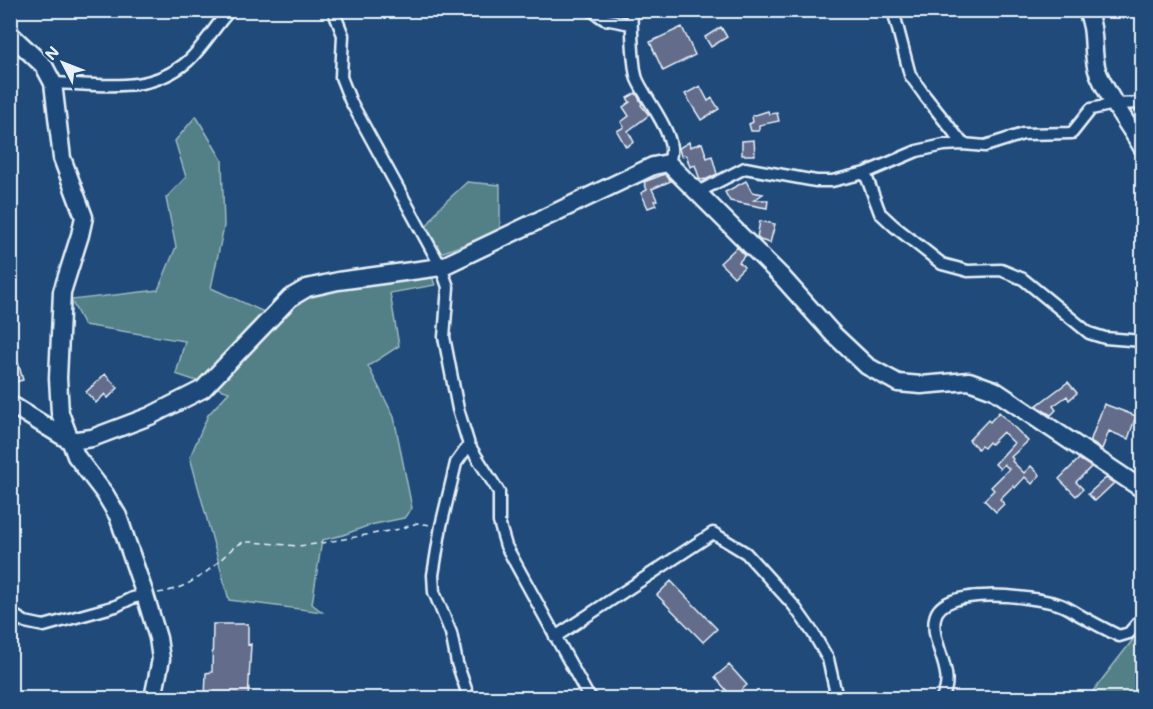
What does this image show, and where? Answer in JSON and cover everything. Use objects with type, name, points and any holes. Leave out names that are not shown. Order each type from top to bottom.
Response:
[{"type":"street","points":[[53,83],[137,86],[158,80],[176,71],[189,60],[230,10]]},
{"type":"street","points":[[333,10],[343,35],[341,77],[350,100],[441,267],[448,287],[444,337],[463,428],[469,445],[499,492],[499,522],[506,546],[587,694],[592,699]]},
{"type":"street","points":[[591,10],[604,19],[631,24]]},
{"type":"street","points":[[10,404],[70,441],[92,438],[150,416],[202,389],[299,291],[338,281],[441,267],[652,166],[668,162],[672,156],[669,136],[636,78],[631,24],[632,10]]},
{"type":"street","points":[[893,10],[910,75],[963,144]]},
{"type":"street","points":[[1086,10],[1093,31],[1097,69],[1115,104],[1143,147]]},
{"type":"street","points":[[10,34],[44,66],[53,83],[62,158],[84,217],[62,292],[58,378],[60,412],[76,456],[105,494],[118,516],[145,595],[158,638],[161,659],[153,699]]},
{"type":"street","points":[[698,192],[745,168],[832,182],[866,173],[916,151],[944,145],[986,146],[1023,134],[1072,133],[1091,109],[1115,104],[1143,103]]},
{"type":"street","points":[[668,162],[783,277],[832,333],[867,366],[898,383],[921,385],[969,381],[994,390],[1143,489]]},
{"type":"street","points":[[866,173],[880,213],[942,264],[968,270],[1001,270],[1023,279],[1089,333],[1105,338],[1143,341]]},
{"type":"street","points":[[469,445],[456,463],[441,526],[433,575],[435,592],[451,633],[469,699]]},
{"type":"street","points":[[555,637],[714,532],[746,553],[794,606],[828,659],[837,699]]},
{"type":"street","points":[[942,699],[946,685],[945,665],[934,630],[934,616],[940,608],[948,604],[967,597],[988,594],[1059,604],[1119,636],[1129,633],[1143,618]]},
{"type":"street","points":[[10,613],[25,622],[44,626],[116,606],[132,598],[145,595]]},
{"type":"path","points":[[145,595],[175,590],[191,583],[235,546],[244,542],[298,546],[400,529],[417,523],[441,526]]},
{"type":"green space","points":[[196,116],[222,160],[224,226],[211,288],[264,312],[315,291],[431,274],[435,285],[390,293],[399,346],[368,366],[394,417],[412,508],[404,518],[370,525],[322,540],[312,604],[322,612],[229,600],[190,457],[208,415],[229,392],[176,374],[185,341],[84,325],[71,300],[158,290],[176,247],[166,198],[186,177],[175,141]]},
{"type":"green space","points":[[467,182],[500,185],[500,231],[430,257],[419,238],[439,208]]},
{"type":"green space","points":[[1142,628],[1142,698],[1091,698],[1090,695]]},
{"type":"building","points":[[682,27],[695,55],[663,71],[650,42]]},
{"type":"building","points":[[721,27],[727,37],[711,47],[705,37]]},
{"type":"building","points":[[700,86],[708,101],[712,98],[719,109],[701,120],[685,94]]},
{"type":"building","points":[[636,93],[641,105],[649,115],[628,131],[634,142],[626,147],[617,131],[624,127],[621,122],[629,116],[623,107],[630,102],[627,98]]},
{"type":"building","points":[[768,111],[769,114],[777,113],[779,121],[759,125],[759,131],[751,131],[749,124],[753,122],[752,116]]},
{"type":"building","points":[[754,140],[755,155],[742,155],[742,141]]},
{"type":"building","points":[[689,142],[690,147],[702,143],[707,158],[712,156],[717,174],[700,180],[695,165],[690,167],[686,155],[681,156],[679,148]]},
{"type":"building","points":[[665,174],[671,181],[652,189],[657,200],[654,201],[656,205],[648,208],[641,193],[647,190],[644,182]]},
{"type":"building","points":[[746,181],[752,192],[763,194],[754,200],[768,200],[767,208],[730,201],[725,192]]},
{"type":"building","points":[[760,221],[775,224],[770,243],[757,237]]},
{"type":"building","points":[[737,247],[745,255],[739,262],[744,267],[734,277],[720,263]]},
{"type":"building","points":[[18,362],[23,380],[12,383],[10,364]]},
{"type":"building","points":[[105,374],[118,388],[108,398],[105,394],[96,403],[86,392]]},
{"type":"building","points":[[1068,382],[1077,393],[1069,400],[1067,396],[1053,406],[1056,410],[1051,415],[1036,406]]},
{"type":"building","points":[[1104,404],[1136,416],[1128,439],[1109,431],[1102,449],[1090,442]]},
{"type":"building","points":[[999,412],[1028,441],[1011,457],[1012,461],[1024,473],[1031,466],[1040,475],[1032,484],[1025,477],[1015,488],[1013,486],[1000,499],[1004,504],[996,512],[984,500],[994,490],[991,487],[1009,469],[1004,464],[1000,469],[995,464],[1014,443],[1003,432],[984,448],[981,446],[978,449],[969,440]]},
{"type":"building","points":[[1079,459],[1091,467],[1076,482],[1083,489],[1076,496],[1059,479]]},
{"type":"building","points":[[1106,478],[1114,483],[1095,501],[1088,494]]},
{"type":"building","points":[[671,581],[717,629],[703,642],[657,595]]},
{"type":"building","points":[[213,624],[248,624],[248,645],[251,644],[248,699],[205,699],[206,673],[212,672]]},
{"type":"building","points":[[729,665],[747,685],[733,698],[715,677]]}]
